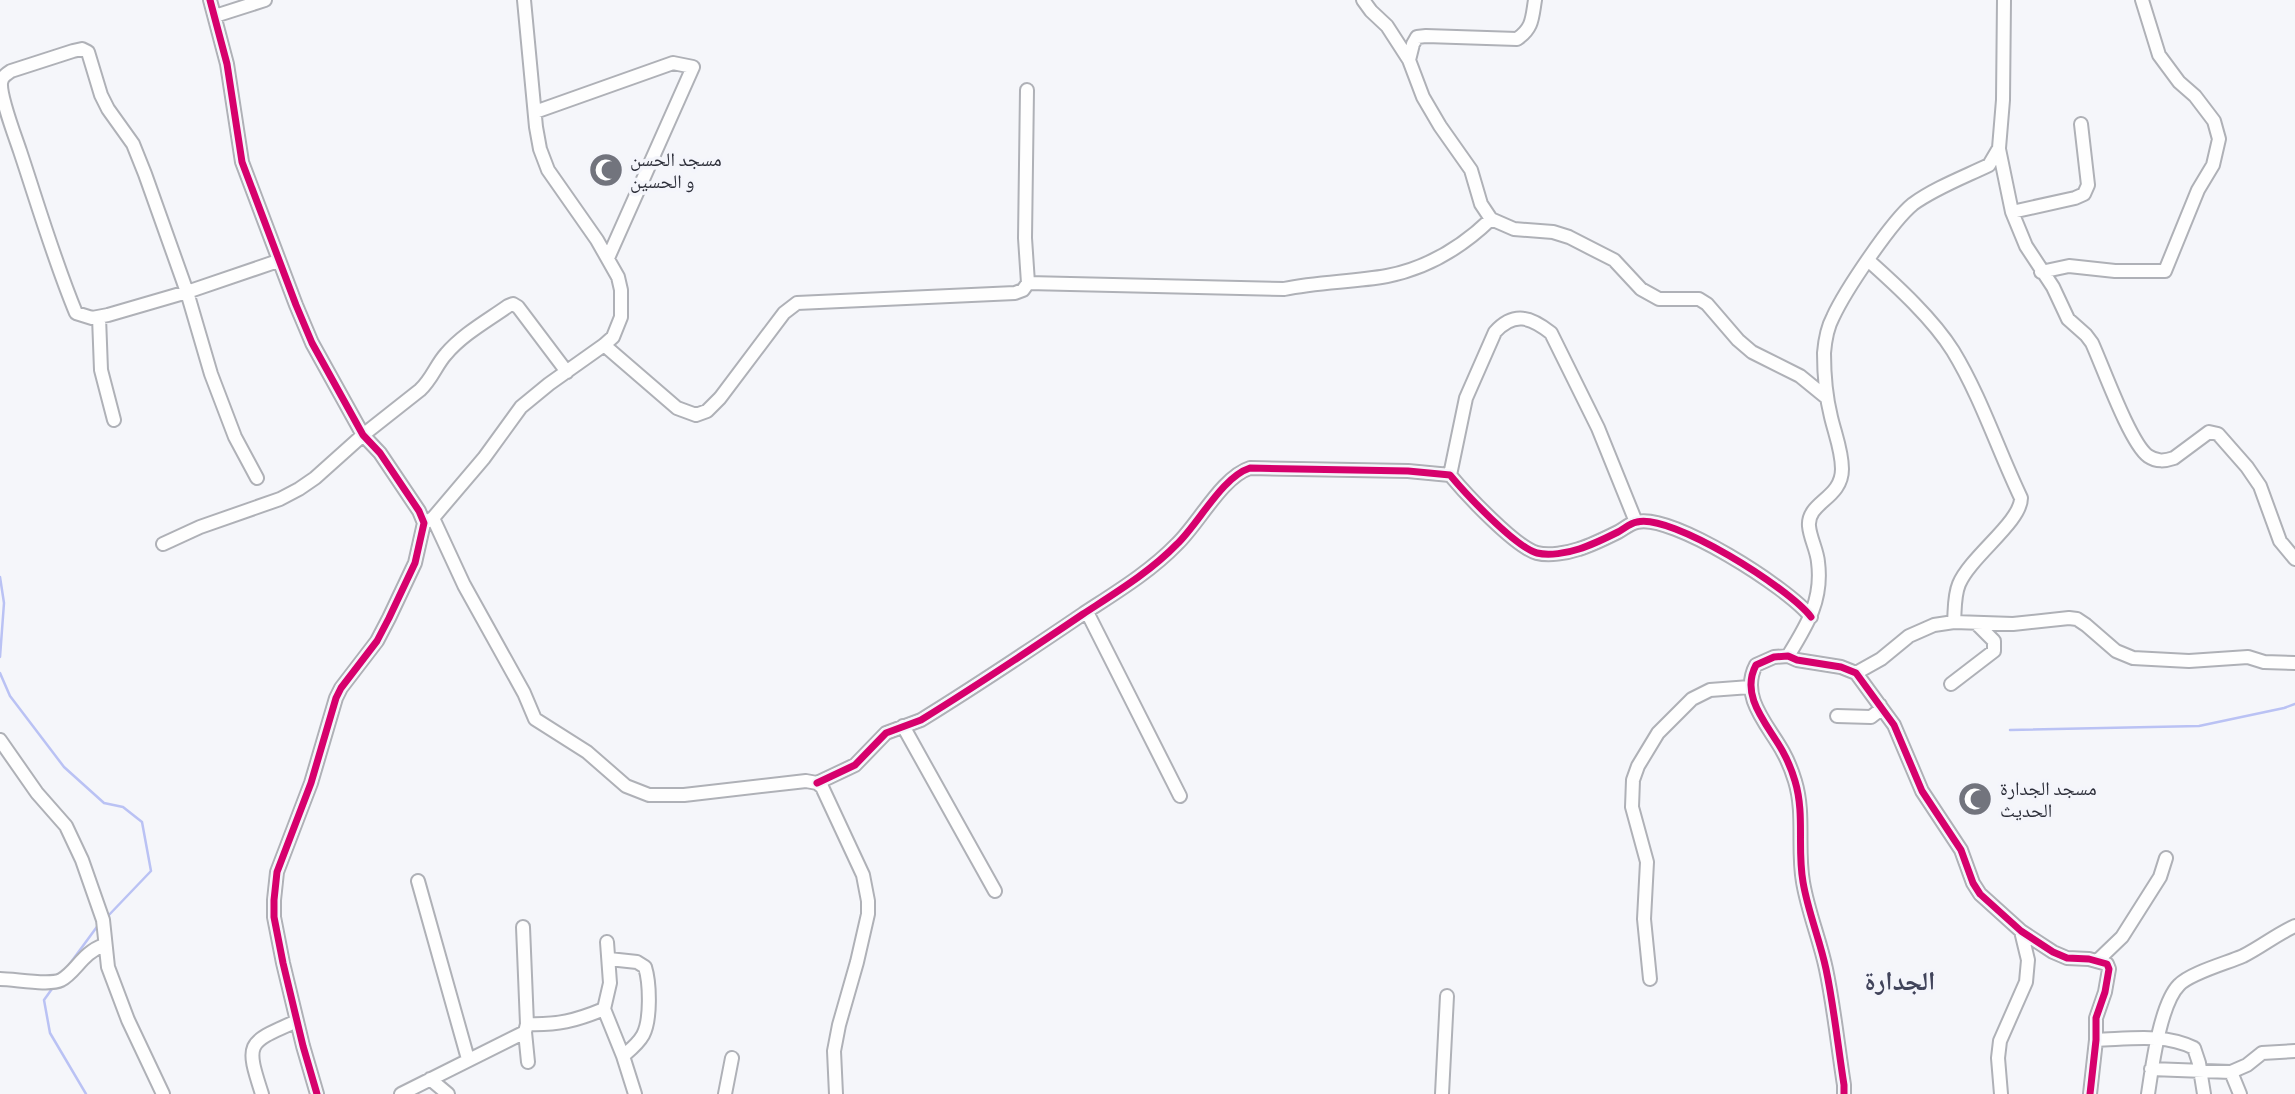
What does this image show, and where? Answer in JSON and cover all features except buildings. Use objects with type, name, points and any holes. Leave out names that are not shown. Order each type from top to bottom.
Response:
[{"type":"street","points":[[210,0],[227,64],[242,162],[278,261],[313,343],[363,435],[380,453],[428,521],[524,693],[535,719],[587,752],[626,786],[649,795],[684,795],[806,781],[817,783],[855,765],[881,737],[921,720],[1135,579],[1176,546],[1195,526],[1229,480],[1239,471],[1250,468],[1408,471],[1450,475],[1482,510],[1537,553],[1560,554],[1577,550],[1636,522],[1652,521],[1728,554],[1790,595],[1811,617]]},
{"type":"street","points":[[215,16],[265,0]]},
{"type":"street","points":[[317,1094],[297,1021],[274,917],[277,872],[311,783],[336,698],[377,641],[389,618],[415,563],[428,521],[484,458],[521,407],[613,337],[621,317],[618,277],[548,170],[540,149],[524,0]]},
{"type":"street","points":[[1363,0],[1387,26],[1409,60],[1423,97],[1471,170],[1481,204],[1491,219],[1514,229],[1553,232],[1569,237],[1614,260],[1641,289],[1659,299],[1699,299],[1707,304],[1752,352],[1800,376],[1827,398]]},
{"type":"street","points":[[1409,60],[1413,44],[1418,37],[1517,39],[1527,32],[1535,0]]},
{"type":"street","points":[[2004,0],[2003,100],[1999,148],[2012,212],[2026,246],[2053,287],[2069,321],[2089,338],[2142,450],[2155,460],[2169,460],[2209,432],[2218,434],[2260,486],[2280,541],[2295,559]]},
{"type":"street","points":[[2041,272],[2069,266],[2090,270],[2165,271],[2198,191],[2213,165],[2219,139],[2217,129],[2206,110],[2179,82],[2160,55],[2142,0]]},
{"type":"street","points":[[257,478],[235,438],[211,374],[187,292],[133,144],[104,102],[88,52],[72,51],[8,73],[2,81],[13,131],[76,313],[85,317],[99,317],[187,292],[278,261]]},
{"type":"street","points":[[535,111],[673,63],[693,66],[608,258]]},
{"type":"street","points":[[604,345],[677,408],[696,415],[707,411],[720,398],[784,313],[797,303],[1015,293],[1023,290],[1028,283],[1025,238],[1027,90]]},
{"type":"street","points":[[2012,212],[2084,194],[2088,185],[2081,124]]},
{"type":"street","points":[[1788,656],[1816,604],[1819,565],[1809,518],[1817,506],[1836,490],[1840,483],[1842,467],[1827,398],[1824,354],[1828,330],[1838,308],[1898,219],[1915,203],[1989,165],[1999,148]]},
{"type":"street","points":[[1989,165],[2003,170]]},
{"type":"street","points":[[1028,283],[1284,289],[1313,283],[1378,277],[1431,262],[1475,234],[1491,219]]},
{"type":"street","points":[[1869,261],[1924,316],[1951,349],[1978,399],[2021,498],[2021,506],[2016,515],[1983,550],[1959,584],[1954,622]]},
{"type":"street","points":[[163,544],[200,527],[280,499],[315,478],[428,383],[445,355],[461,338],[508,306],[513,304],[519,307],[567,372]]},
{"type":"street","points":[[99,317],[100,370],[114,420]]},
{"type":"street","points":[[1450,475],[1466,398],[1495,332],[1503,324],[1525,318],[1538,323],[1550,334],[1598,428],[1636,522]]},
{"type":"street","points":[[1087,612],[1180,796]]},
{"type":"street","points":[[1856,673],[1881,659],[1909,636],[1924,628],[1954,622],[2013,624],[2073,618],[2086,625],[2116,651],[2133,658],[2189,661],[2248,657],[2264,662],[2295,663]]},
{"type":"street","points":[[1951,684],[1994,651],[1994,640],[1976,623]]},
{"type":"street","points":[[1844,1094],[1826,969],[1801,872],[1801,809],[1796,785],[1782,750],[1759,713],[1750,688],[1756,665],[1773,657],[1788,656],[1841,667],[1856,673],[1894,726],[1922,791],[1961,850],[1980,894],[2021,931],[2062,956],[2107,964],[2109,969],[2105,992],[2096,1018],[2090,1094]]},
{"type":"street","points":[[1650,979],[1644,919],[1647,862],[1632,807],[1633,780],[1638,766],[1658,733],[1692,699],[1710,690],[1750,688]]},
{"type":"street","points":[[1837,716],[1871,717],[1880,710],[1880,705]]},
{"type":"street","points":[[903,726],[995,891]]},
{"type":"street","points":[[0,740],[37,793],[66,825],[82,860],[103,920],[108,967],[163,1094]]},
{"type":"street","points":[[817,783],[825,792],[863,875],[868,901],[868,914],[857,962],[836,1038],[836,1094]]},
{"type":"street","points":[[2097,961],[2122,937],[2160,877],[2166,858]]},
{"type":"street","points":[[418,881],[468,1059]]},
{"type":"street","points":[[2148,1094],[2158,1038],[2168,1004],[2178,985],[2240,957],[2295,926]]},
{"type":"street","points":[[523,927],[528,1062]]},
{"type":"street","points":[[2001,1094],[1998,1058],[2000,1041],[2026,982],[2028,960],[2021,931]]},
{"type":"street","points":[[607,942],[610,983],[604,1009],[635,1094]]},
{"type":"street","points":[[0,979],[62,979],[85,956],[104,945]]},
{"type":"street","points":[[609,959],[637,962],[645,967],[648,977],[646,1026],[637,1043],[623,1056]]},
{"type":"street","points":[[1442,1094],[1447,996]]},
{"type":"street","points":[[401,1094],[526,1028],[576,1021],[604,1009]]},
{"type":"street","points":[[262,1094],[251,1062],[252,1050],[258,1040],[297,1021]]},
{"type":"street","points":[[2096,1040],[2158,1038],[2184,1043],[2194,1048],[2204,1094]]},
{"type":"street","points":[[2151,1069],[2231,1072],[2247,1065],[2262,1053],[2295,1051]]},
{"type":"street","points":[[725,1094],[732,1058]]},
{"type":"street","points":[[2231,1072],[2240,1094]]},
{"type":"street","points":[[430,1079],[448,1094]]},
{"type":"waterway","points":[[0,577],[4,603],[0,657]]},
{"type":"waterway","points":[[0,673],[10,696],[64,767],[104,803],[123,807],[142,822],[151,871],[107,917]]},
{"type":"waterway","points":[[2010,730],[2199,726],[2295,704]]},
{"type":"waterway","points":[[66,969],[99,924]]},
{"type":"waterway","points":[[54,986],[44,1000],[50,1033],[86,1094]]},
{"type":"cycle path","points":[[210,0],[227,64],[242,162],[296,305],[312,343],[363,435],[380,453],[419,511],[424,523],[415,563],[389,618],[377,641],[336,698],[311,783],[277,872],[274,917],[303,1046],[317,1094]]},
{"type":"cycle path","points":[[817,783],[855,765],[886,733],[921,720],[1132,582],[1177,544],[1220,490],[1250,468],[1408,471],[1450,475],[1478,506],[1516,541],[1542,554],[1574,550],[1634,523],[1653,522],[1701,540],[1728,555],[1779,589],[1811,617]]},
{"type":"cycle path","points":[[1844,1094],[1829,983],[1803,882],[1798,793],[1788,762],[1758,711],[1751,688],[1756,665],[1774,657],[1788,656],[1841,667],[1856,673],[1894,725],[1922,791],[1961,850],[1980,894],[2021,931],[2053,952],[2067,958],[2089,959],[2107,964],[2109,969],[2105,992],[2096,1018],[2090,1094]]},
{"type":"place","name":"مسجد الحسن و الحسين","points":[[606,170]]},
{"type":"place","name":"مسجد الجدارة الحديث","points":[[1975,799]]},
{"type":"district","name":"الجدارة","points":[[1900,981]]}]
